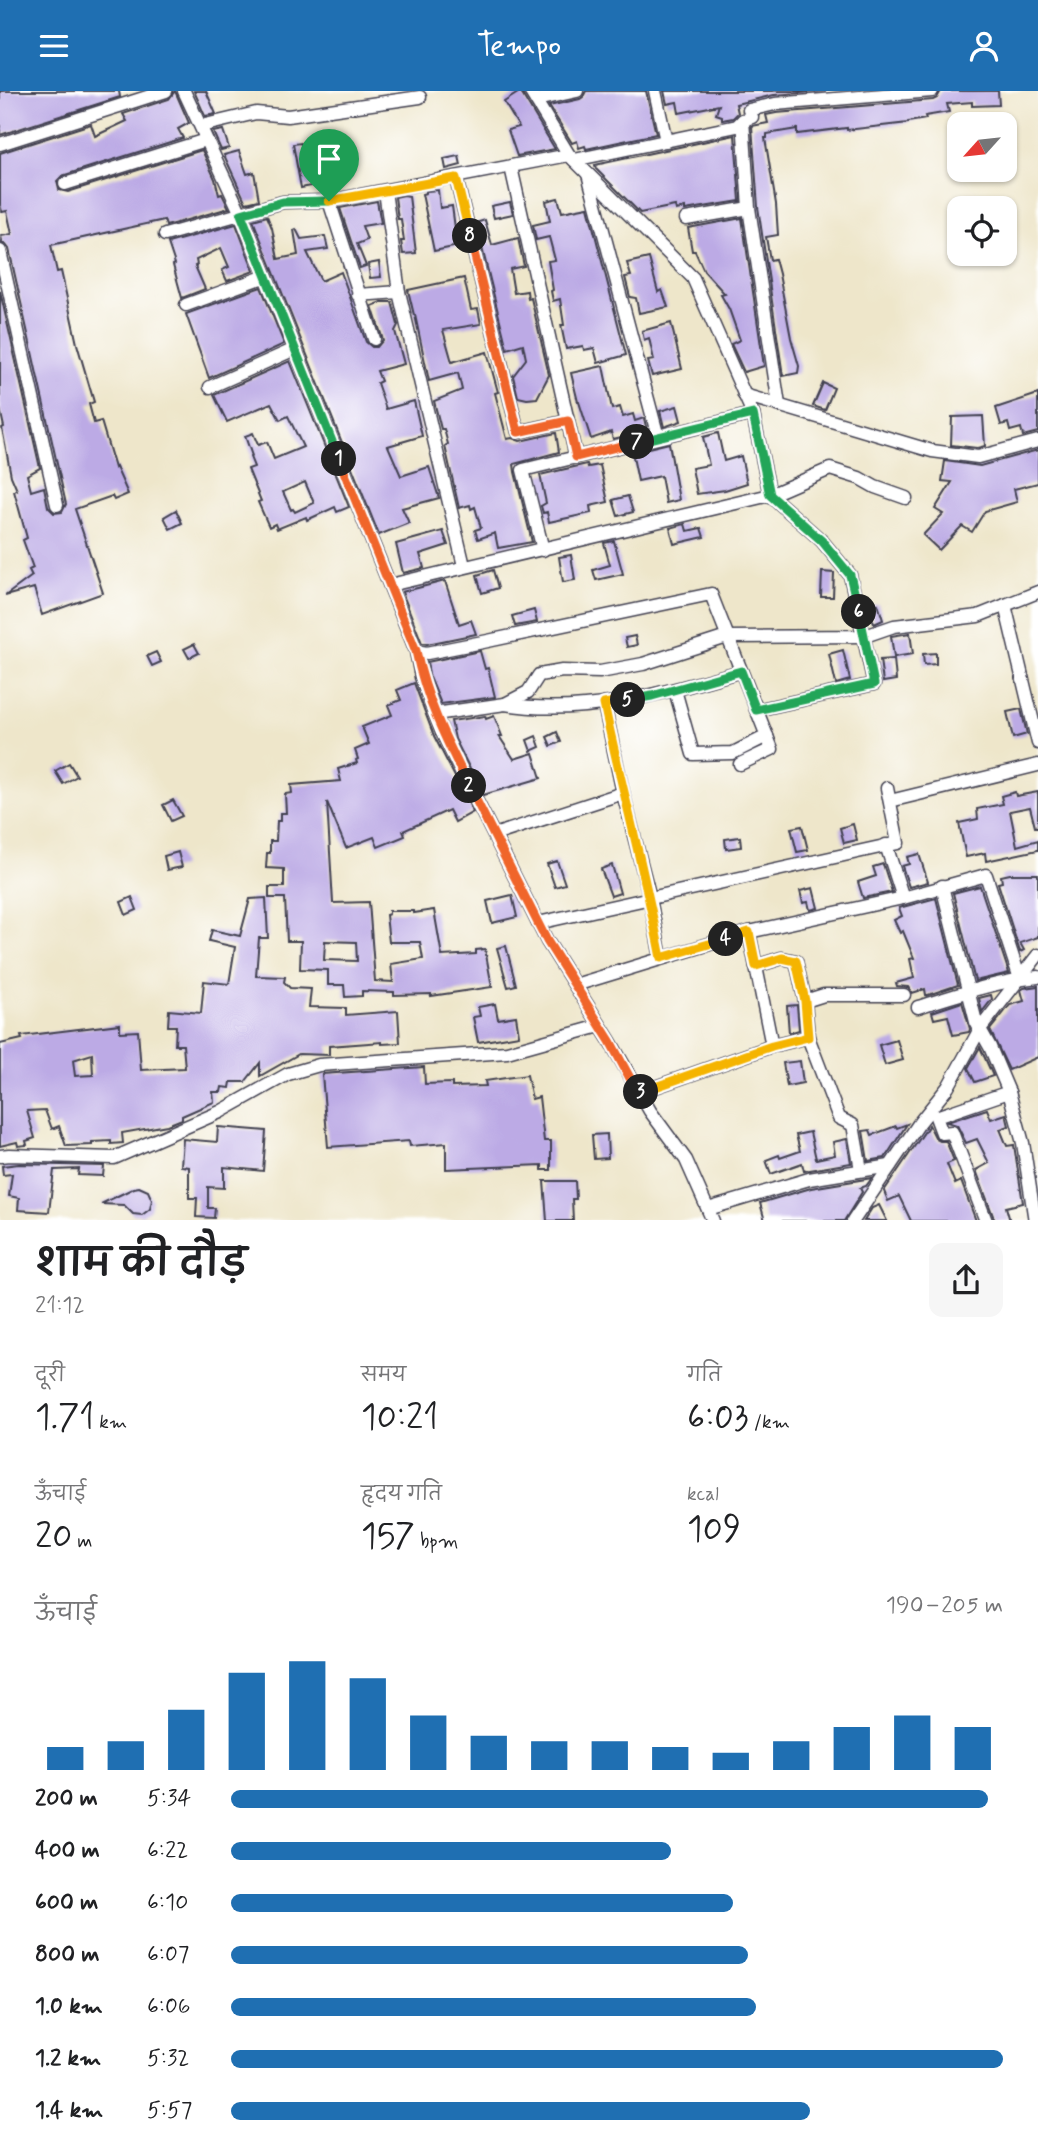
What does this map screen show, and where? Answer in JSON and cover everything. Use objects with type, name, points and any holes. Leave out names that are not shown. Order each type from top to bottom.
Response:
[{"type":"street","points":[[0,145],[166,91]]},
{"type":"street","points":[[184,91],[241,214],[266,276],[416,651],[421,677],[442,732],[547,941],[638,1093],[686,1160],[711,1215],[809,1179],[890,1166]]},
{"type":"street","points":[[577,91],[533,95],[571,157],[693,278],[753,414],[770,495],[822,541],[850,575],[874,684],[756,710]]},
{"type":"street","points":[[655,91],[666,141]]},
{"type":"street","points":[[165,235],[283,202],[329,201],[737,126],[752,117],[749,110],[775,104],[876,93],[932,91]]},
{"type":"street","points":[[201,126],[256,113],[288,116],[420,97]]},
{"type":"street","points":[[743,120],[749,208],[779,405]]},
{"type":"street","points":[[65,184],[206,140]]},
{"type":"street","points":[[511,167],[576,457]]},
{"type":"street","points":[[588,174],[658,437]]},
{"type":"street","points":[[456,178],[518,432],[568,421]]},
{"type":"street","points":[[385,191],[399,292],[464,566]]},
{"type":"street","points":[[329,201],[374,338]]},
{"type":"street","points":[[686,219],[749,208]]},
{"type":"street","points":[[0,251],[57,505]]},
{"type":"street","points":[[186,305],[266,276]]},
{"type":"street","points":[[358,295],[399,292]]},
{"type":"street","points":[[210,387],[295,349]]},
{"type":"street","points":[[744,395],[932,451],[961,456],[978,457],[1038,441]]},
{"type":"street","points":[[542,550],[523,470],[753,414]]},
{"type":"street","points":[[390,585],[770,495],[830,469],[906,498]]},
{"type":"street","points":[[505,704],[528,692],[539,675],[562,671],[600,672],[643,664],[727,637],[864,636],[894,626],[978,616],[1038,593]]},
{"type":"street","points":[[416,651],[427,653],[711,594],[772,749],[740,764]]},
{"type":"street","points":[[1006,605],[1038,743]]},
{"type":"street","points":[[435,714],[505,704],[532,708],[604,704],[652,696],[741,671]]},
{"type":"street","points":[[675,690],[693,754],[733,753],[767,736]]},
{"type":"street","points":[[604,704],[650,898],[661,958]]},
{"type":"street","points":[[538,923],[898,843],[888,794],[1038,765]]},
{"type":"street","points":[[494,835],[623,793]]},
{"type":"street","points":[[886,845],[903,898]]},
{"type":"street","points":[[575,985],[749,932],[903,898],[986,874],[1020,979]]},
{"type":"street","points":[[942,886],[976,1022],[1009,1092],[1023,1143],[1035,1220]]},
{"type":"street","points":[[749,932],[772,1046]]},
{"type":"street","points":[[853,1220],[920,1122],[948,1087],[981,1029],[1038,955]]},
{"type":"street","points":[[756,966],[782,958],[796,961],[805,1001],[808,1037],[839,1118],[853,1125],[861,1170]]},
{"type":"street","points":[[918,1007],[1020,979],[1038,977]]},
{"type":"street","points":[[805,1001],[824,995],[904,995]]},
{"type":"street","points":[[0,1156],[114,1158],[220,1112],[288,1074],[319,1065],[507,1052],[600,1026]]},
{"type":"street","points":[[638,1093],[772,1046],[808,1037]]},
{"type":"street","points":[[920,1122],[1009,1092]]},
{"type":"street","points":[[936,1117],[942,1133],[952,1132],[986,1220]]},
{"type":"building","points":[[0,91],[119,91],[120,97],[0,135]]},
{"type":"building","points":[[175,91],[189,123],[178,129],[183,138],[62,176],[57,181],[59,190],[68,192],[202,150],[219,195],[222,194],[229,208],[166,226],[164,220],[51,245],[57,272],[61,271],[77,344],[94,402],[89,404],[94,423],[101,421],[115,468],[128,494],[114,500],[112,496],[75,509],[103,593],[42,615],[34,588],[5,596],[32,576],[29,570],[33,568],[23,540],[27,538],[14,491],[17,490],[11,476],[2,428],[0,291],[40,468],[27,475],[31,491],[44,487],[48,507],[54,513],[62,512],[66,504],[9,249],[0,242],[1,236],[12,234],[7,211],[2,212],[0,204],[0,153],[91,124],[95,136],[127,121],[123,114],[169,99]]},
{"type":"building","points":[[194,91],[206,91],[216,114],[205,116]]},
{"type":"building","points":[[521,91],[555,149],[517,156],[508,130],[519,127],[504,102]]},
{"type":"building","points":[[586,91],[646,91],[656,134],[586,149],[585,146],[579,148],[577,141],[572,143],[549,106],[580,99]]},
{"type":"building","points":[[664,91],[826,91],[774,95],[736,104],[738,113],[733,118],[722,120],[722,116],[716,114],[719,105],[679,113],[677,102],[667,104]]},
{"type":"building","points":[[941,91],[998,91],[999,105],[972,106],[972,102],[947,104],[949,112],[925,116],[926,119],[908,123],[797,134],[797,129],[767,134],[765,138],[776,204],[778,235],[766,237],[770,260],[775,259],[779,274],[799,366],[798,373],[783,376],[758,207],[752,126],[768,123],[766,115],[776,113],[937,98]]},
{"type":"building","points":[[223,130],[229,148],[221,150],[213,132]]},
{"type":"building","points":[[735,135],[740,201],[685,210],[676,210],[675,206],[640,213],[595,165]]},
{"type":"building","points":[[301,143],[305,160],[312,159],[316,185],[301,188],[293,144]]},
{"type":"building","points":[[239,151],[247,174],[254,172],[259,200],[246,203],[224,155]]},
{"type":"building","points":[[459,156],[461,165],[446,169],[444,159]]},
{"type":"building","points":[[438,190],[440,208],[452,206],[455,228],[459,227],[463,245],[434,251],[422,194]]},
{"type":"building","points":[[409,196],[416,253],[403,254],[401,219],[398,219],[395,197]]},
{"type":"building","points":[[558,198],[562,212],[588,207],[626,355],[598,363],[594,348],[584,350],[583,346],[566,349],[561,325],[564,325],[560,299],[553,301],[551,291],[548,261],[555,260],[549,237],[536,240],[533,225],[550,221],[546,201]]},
{"type":"building","points":[[377,201],[381,223],[362,226],[367,240],[357,244],[366,266],[360,268],[340,208]]},
{"type":"building","points":[[510,202],[513,214],[494,218],[491,206]]},
{"type":"building","points":[[267,216],[278,259],[298,255],[296,229],[301,239],[325,236],[328,249],[307,252],[321,281],[341,272],[366,342],[372,347],[377,347],[383,340],[372,306],[392,302],[398,325],[395,331],[404,364],[377,371],[381,381],[377,383],[386,409],[414,401],[422,436],[388,446],[401,476],[429,467],[439,498],[402,508],[409,523],[379,535],[253,220]]},
{"type":"building","points":[[742,218],[764,366],[744,372],[731,344],[740,340],[721,295],[725,294],[704,271],[695,251],[692,251],[688,228]]},
{"type":"building","points":[[485,220],[492,245],[518,238],[524,266],[510,269],[514,293],[527,291],[528,299],[531,298],[549,375],[537,398],[518,397],[513,376],[526,359],[523,344],[507,349],[476,223]]},
{"type":"building","points":[[236,224],[254,271],[227,281],[222,270],[229,267],[221,248],[196,260],[195,266],[205,289],[182,298],[168,243]]},
{"type":"building","points":[[649,258],[658,292],[662,290],[668,307],[639,313],[636,298],[630,297],[625,277],[631,276],[627,263]]},
{"type":"building","points":[[379,262],[381,277],[370,278],[368,264]]},
{"type":"building","points":[[464,278],[471,310],[478,309],[481,324],[443,330],[452,362],[487,352],[507,439],[520,441],[556,433],[559,452],[514,464],[532,542],[498,548],[495,533],[478,539],[475,530],[481,528],[475,507],[471,509],[470,505],[459,508],[445,446],[448,444],[434,401],[462,390],[458,373],[429,381],[408,290]]},
{"type":"building","points":[[261,287],[284,344],[209,378],[186,314]]},
{"type":"building","points":[[671,323],[682,369],[652,376],[648,361],[654,360],[649,338],[644,340],[642,331]]},
{"type":"building","points":[[290,361],[349,507],[337,512],[335,507],[307,520],[306,517],[277,529],[275,524],[269,527],[248,469],[254,467],[245,436],[253,433],[258,445],[267,442],[274,459],[303,447],[288,416],[280,420],[271,403],[227,422],[214,395]],"holes":[[[305,482],[314,503],[295,512],[291,510],[283,492]]]},
{"type":"building","points":[[603,366],[612,409],[620,407],[623,417],[633,414],[635,421],[644,418],[647,431],[613,439],[611,432],[591,439],[571,373]]},
{"type":"building","points":[[823,383],[834,388],[825,410],[813,406]]},
{"type":"building","points":[[1038,394],[1038,432],[1023,436],[1021,428],[1010,431],[1008,423],[1001,425],[996,408]]},
{"type":"building","points":[[677,406],[681,421],[664,427],[660,411]]},
{"type":"building","points":[[983,416],[985,446],[977,448],[951,445],[952,417]]},
{"type":"building","points":[[718,433],[724,461],[741,456],[747,483],[725,490],[697,494],[692,468],[709,465],[703,437]]},
{"type":"building","points":[[669,443],[679,500],[666,503],[661,476],[638,481],[632,452]]},
{"type":"building","points":[[1038,450],[1038,483],[1014,489],[1017,502],[985,511],[972,532],[962,526],[939,550],[923,535],[943,514],[935,509],[952,482],[942,481],[945,461],[980,466]]},
{"type":"building","points":[[587,464],[588,467],[600,465],[608,502],[590,506],[591,513],[549,522],[547,512],[543,513],[541,506],[546,503],[540,475]]},
{"type":"building","points":[[628,496],[633,512],[618,516],[613,500]]},
{"type":"building","points":[[176,510],[182,523],[170,529],[164,517]]},
{"type":"building","points":[[685,524],[687,531],[701,528],[704,537],[674,544],[670,528]]},
{"type":"building","points":[[443,531],[448,545],[420,554],[424,568],[403,573],[396,544]]},
{"type":"building","points":[[614,541],[623,574],[596,580],[593,570],[610,565],[604,543]]},
{"type":"building","points":[[571,555],[575,580],[563,582],[559,557]]},
{"type":"building","points":[[493,570],[498,588],[482,593],[477,575]]},
{"type":"building","points":[[822,572],[834,573],[833,597],[821,597]]},
{"type":"building","points":[[445,581],[459,624],[471,620],[476,634],[422,643],[402,592]]},
{"type":"building","points":[[878,604],[883,620],[874,624],[869,606]]},
{"type":"building","points":[[534,610],[537,622],[515,626],[512,616]]},
{"type":"building","points":[[910,633],[913,654],[894,657],[891,636]]},
{"type":"building","points":[[635,636],[637,645],[627,647],[625,638]]},
{"type":"building","points":[[194,644],[199,653],[189,658],[184,649]]},
{"type":"building","points":[[843,650],[850,680],[836,684],[829,654]]},
{"type":"building","points":[[480,651],[485,669],[488,668],[495,697],[441,704],[429,675],[427,662]]},
{"type":"building","points":[[156,652],[161,662],[152,666],[147,656]]},
{"type":"building","points":[[936,653],[936,664],[924,665],[923,654]]},
{"type":"building","points":[[894,659],[896,680],[883,682],[880,660]]},
{"type":"building","points":[[414,683],[434,736],[473,812],[455,822],[449,810],[403,831],[405,836],[378,847],[374,837],[346,848],[327,802],[333,903],[369,902],[375,981],[393,982],[391,964],[423,959],[420,942],[389,942],[386,915],[389,911],[414,913],[434,910],[442,956],[476,954],[476,950],[485,949],[492,987],[431,996],[362,991],[362,996],[345,997],[344,985],[328,985],[328,970],[300,969],[301,941],[287,941],[285,898],[269,898],[269,887],[284,887],[284,869],[266,868],[270,841],[276,841],[277,821],[280,821],[280,813],[286,813],[285,794],[292,793],[291,785],[341,781],[338,769],[357,763],[355,750],[369,744],[362,727],[392,715],[388,705],[401,700],[397,690]],"holes":[[[325,941],[356,942],[357,961],[324,960]]]},
{"type":"building","points":[[1021,709],[1027,734],[1013,738],[1007,712]]},
{"type":"building","points":[[485,716],[486,719],[494,716],[502,736],[499,736],[514,759],[533,753],[541,778],[483,795],[455,739],[451,721]]},
{"type":"building","points":[[557,732],[561,742],[551,746],[547,737]]},
{"type":"building","points":[[536,736],[540,747],[531,751],[527,740]]},
{"type":"building","points":[[69,763],[77,776],[63,784],[55,771]]},
{"type":"building","points":[[1015,792],[1016,796],[1038,792],[1038,827],[1035,827],[1030,807],[1010,811],[1017,846],[1038,840],[1038,850],[986,861],[985,853],[966,857],[959,823],[978,819],[977,809],[1003,804],[1001,796]]},
{"type":"building","points":[[173,800],[182,816],[171,821],[163,805]]},
{"type":"building","points":[[853,824],[857,840],[844,843],[840,828]]},
{"type":"building","points":[[802,826],[808,850],[797,852],[791,828]]},
{"type":"building","points":[[740,837],[741,847],[726,849],[725,839]]},
{"type":"building","points":[[178,852],[182,867],[167,870],[164,856]]},
{"type":"building","points":[[919,854],[928,882],[909,887],[902,866],[909,864],[907,857]]},
{"type":"building","points":[[557,861],[565,884],[555,887],[547,864]]},
{"type":"building","points":[[883,864],[892,892],[863,898],[858,882],[876,876],[873,867]]},
{"type":"building","points":[[612,865],[620,893],[611,896],[601,869]]},
{"type":"building","points":[[1038,874],[1038,937],[1020,943],[1024,950],[1020,952],[998,883],[1002,882],[1001,876]]},
{"type":"building","points":[[980,886],[1009,973],[975,981],[953,893]]},
{"type":"building","points":[[813,888],[818,908],[810,910],[808,902],[803,903],[800,891]]},
{"type":"building","points":[[512,895],[517,917],[492,923],[487,901]]},
{"type":"building","points":[[132,897],[137,910],[126,915],[121,902]]},
{"type":"building","points":[[266,898],[268,938],[259,938],[256,976],[285,977],[284,982],[290,988],[311,989],[309,1007],[346,1008],[346,1015],[398,1011],[400,1043],[329,1046],[329,1055],[299,1054],[260,1076],[260,1063],[245,1082],[231,1082],[230,1088],[222,1087],[221,1092],[213,1092],[214,1102],[167,1125],[122,1133],[123,1143],[92,1142],[92,1145],[66,1146],[59,1126],[52,1129],[45,1110],[27,1111],[35,1138],[26,1141],[27,1145],[18,1146],[17,1142],[0,1146],[0,1044],[22,1039],[21,1036],[120,1024],[120,1032],[138,1031],[141,1070],[185,1068],[183,1045],[175,1045],[176,1026],[168,1026],[169,1010],[201,1013],[204,981],[229,984],[235,947],[209,941],[212,930],[240,936],[250,899]],"holes":[[[92,1054],[93,1075],[75,1076],[73,1060]]]},
{"type":"building","points":[[936,898],[958,985],[928,995],[925,989],[912,993],[908,987],[897,986],[896,983],[914,978],[910,959],[914,958],[903,931],[900,933],[894,920],[902,916],[899,908]]},
{"type":"building","points":[[506,946],[516,985],[508,987],[497,948]]},
{"type":"building","points":[[1038,986],[1038,1057],[1009,1070],[990,1030],[1010,1005],[1024,1001],[1021,990]]},
{"type":"building","points":[[991,995],[992,999],[982,1012],[979,998]]},
{"type":"building","points":[[962,1002],[970,1029],[969,1032],[953,1035],[948,1016],[934,1019],[932,1012]]},
{"type":"building","points":[[495,1004],[498,1019],[516,1016],[519,1035],[478,1042],[473,1017],[480,1016],[478,1007]]},
{"type":"building","points":[[797,1005],[799,1030],[789,1033],[787,1006]]},
{"type":"building","points":[[897,1040],[903,1060],[885,1065],[879,1045]]},
{"type":"building","points":[[980,1047],[993,1076],[975,1082],[968,1068]]},
{"type":"building","points":[[800,1061],[803,1083],[787,1086],[783,1063]]},
{"type":"building","points":[[424,1067],[425,1084],[452,1083],[452,1087],[486,1086],[485,1081],[527,1075],[532,1099],[539,1097],[544,1141],[551,1141],[551,1170],[542,1170],[542,1165],[446,1169],[446,1143],[410,1146],[409,1141],[328,1147],[322,1074]]},
{"type":"building","points":[[987,1109],[991,1119],[1006,1114],[1009,1126],[1000,1129],[1007,1146],[1014,1145],[1023,1203],[1006,1207],[1010,1220],[995,1220],[976,1170],[989,1163],[977,1139],[966,1143],[957,1125],[947,1122]]},
{"type":"building","points":[[907,1124],[885,1158],[868,1161],[863,1131],[870,1130],[872,1135]]},
{"type":"building","points":[[929,1125],[936,1139],[946,1141],[954,1161],[947,1164],[955,1184],[961,1181],[976,1220],[911,1220],[899,1196],[888,1201],[884,1191]]},
{"type":"building","points":[[218,1127],[266,1131],[263,1171],[224,1167],[224,1188],[208,1187],[208,1208],[215,1208],[214,1218],[196,1217],[197,1198],[189,1198],[189,1167],[181,1166],[183,1139],[217,1142]]},
{"type":"building","points":[[810,1132],[816,1159],[835,1155],[833,1142],[847,1139],[851,1163],[804,1171],[802,1163],[771,1174],[766,1160],[800,1151],[796,1135]]},
{"type":"building","points":[[607,1134],[608,1158],[594,1159],[592,1135]]},
{"type":"building","points":[[2,1166],[104,1166],[103,1176],[78,1175],[79,1169],[54,1170],[49,1212],[18,1210],[19,1198],[9,1196],[12,1174],[3,1175]]},
{"type":"building","points":[[872,1178],[866,1186],[860,1188],[862,1192],[845,1220],[765,1220],[760,1203],[811,1188]]},
{"type":"building","points":[[544,1181],[575,1181],[573,1220],[547,1220]]},
{"type":"building","points":[[134,1188],[148,1191],[152,1200],[150,1209],[142,1215],[133,1214],[124,1205],[101,1204]]},
{"type":"building","points":[[879,1205],[886,1220],[865,1220],[872,1208]]},
{"type":"route","points":[[456,178],[518,432],[568,421],[576,457],[753,414],[770,495],[822,541],[850,575],[874,684],[756,710],[741,671],[652,696],[604,704],[650,898],[661,958],[749,932],[756,966],[782,958],[796,961],[805,1001],[808,1037],[772,1046],[638,1093],[610,1041],[547,941],[442,732],[421,677],[416,651],[241,214],[283,202],[329,201],[456,178]]}]
